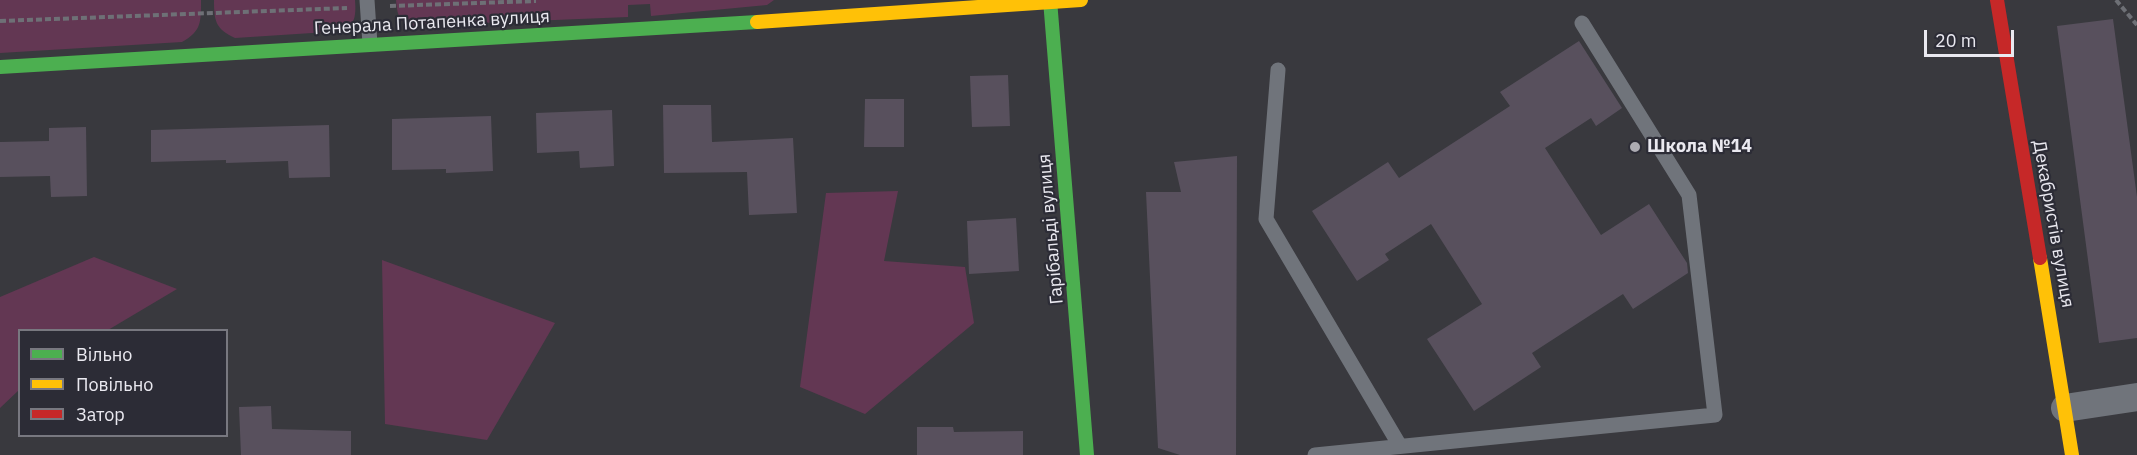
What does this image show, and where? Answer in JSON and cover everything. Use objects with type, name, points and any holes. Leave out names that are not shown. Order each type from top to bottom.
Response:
[{"type":"street","name":"Генерала Потапенка вулиця","points":[[0,67],[1081,0]]},
{"type":"street","name":"Декабристів вулиця","points":[[1997,0],[2072,455]]},
{"type":"street","name":"Гарібальді вулиця","points":[[1050,2],[1087,455]]},
{"type":"street","points":[[2065,408],[2137,397]]},
{"type":"lane","points":[[815,0],[816,18]]},
{"type":"lane","points":[[368,4],[370,44]]},
{"type":"lane","points":[[1315,455],[1714,415],[1689,195],[1582,23]]},
{"type":"lane","points":[[1278,70],[1266,219],[1400,446]]},
{"type":"path","points":[[0,21],[368,4],[538,0]]},
{"type":"path","points":[[2116,0],[2137,25]]},
{"type":"shaded area","points":[[0,0],[201,0],[201,14],[197,29],[182,42],[0,53]]},
{"type":"shaded area","points":[[214,0],[355,0],[355,14],[353,22],[343,31],[235,38],[223,31],[217,23]]},
{"type":"shaded area","points":[[396,0],[774,0],[767,5],[651,16],[650,4],[628,5],[628,17],[409,26],[402,21],[399,15]]},
{"type":"shaded area","points":[[898,191],[884,261],[965,267],[974,323],[865,414],[800,387],[826,193]]},
{"type":"shaded area","points":[[94,257],[177,289],[110,329],[18,329],[18,391],[0,408],[0,297]]},
{"type":"shaded area","points":[[382,260],[555,323],[487,440],[385,424]]},
{"type":"building","points":[[2113,19],[2137,197],[2137,338],[2099,343],[2057,26]]},
{"type":"building","points":[[1579,41],[1622,108],[1596,126],[1591,118],[1545,148],[1601,235],[1649,204],[1687,263],[1688,273],[1633,309],[1623,294],[1532,353],[1541,367],[1474,411],[1427,339],[1482,304],[1431,224],[1385,254],[1389,260],[1357,281],[1312,211],[1388,162],[1399,178],[1510,106],[1500,92]]},
{"type":"building","points":[[1008,75],[1010,126],[972,127],[970,76]]},
{"type":"building","points":[[865,99],[904,99],[904,147],[864,147]]},
{"type":"building","points":[[663,105],[711,105],[712,142],[793,138],[797,213],[749,215],[747,172],[664,173]]},
{"type":"building","points":[[612,110],[614,166],[580,168],[579,151],[537,153],[536,113]]},
{"type":"building","points":[[491,116],[493,171],[446,173],[446,169],[392,170],[392,119]]},
{"type":"building","points":[[329,125],[330,177],[289,178],[288,161],[151,162],[151,130]]},
{"type":"building","points":[[86,127],[87,196],[51,197],[50,176],[0,177],[0,142],[49,141],[49,128]]},
{"type":"building","points":[[1237,156],[1236,455],[1180,455],[1158,448],[1146,192],[1181,192],[1174,162]]},
{"type":"building","points":[[1016,218],[1019,271],[969,274],[967,221]]},
{"type":"building","points":[[271,406],[272,429],[351,431],[351,455],[241,455],[239,407]]},
{"type":"building","points":[[917,427],[953,427],[954,432],[1023,431],[1023,455],[917,455]]},
{"type":"traffic: fast","points":[[1050,0],[1087,455]]},
{"type":"traffic: fast","points":[[0,67],[757,22]]},
{"type":"traffic: slow","points":[[757,22],[1081,0]]},
{"type":"traffic: slow","points":[[2040,258],[2072,455]]},
{"type":"traffic: jam","points":[[1997,0],[2040,258]]},
{"type":"place","name":"Школа №14","points":[[1635,147]]}]
